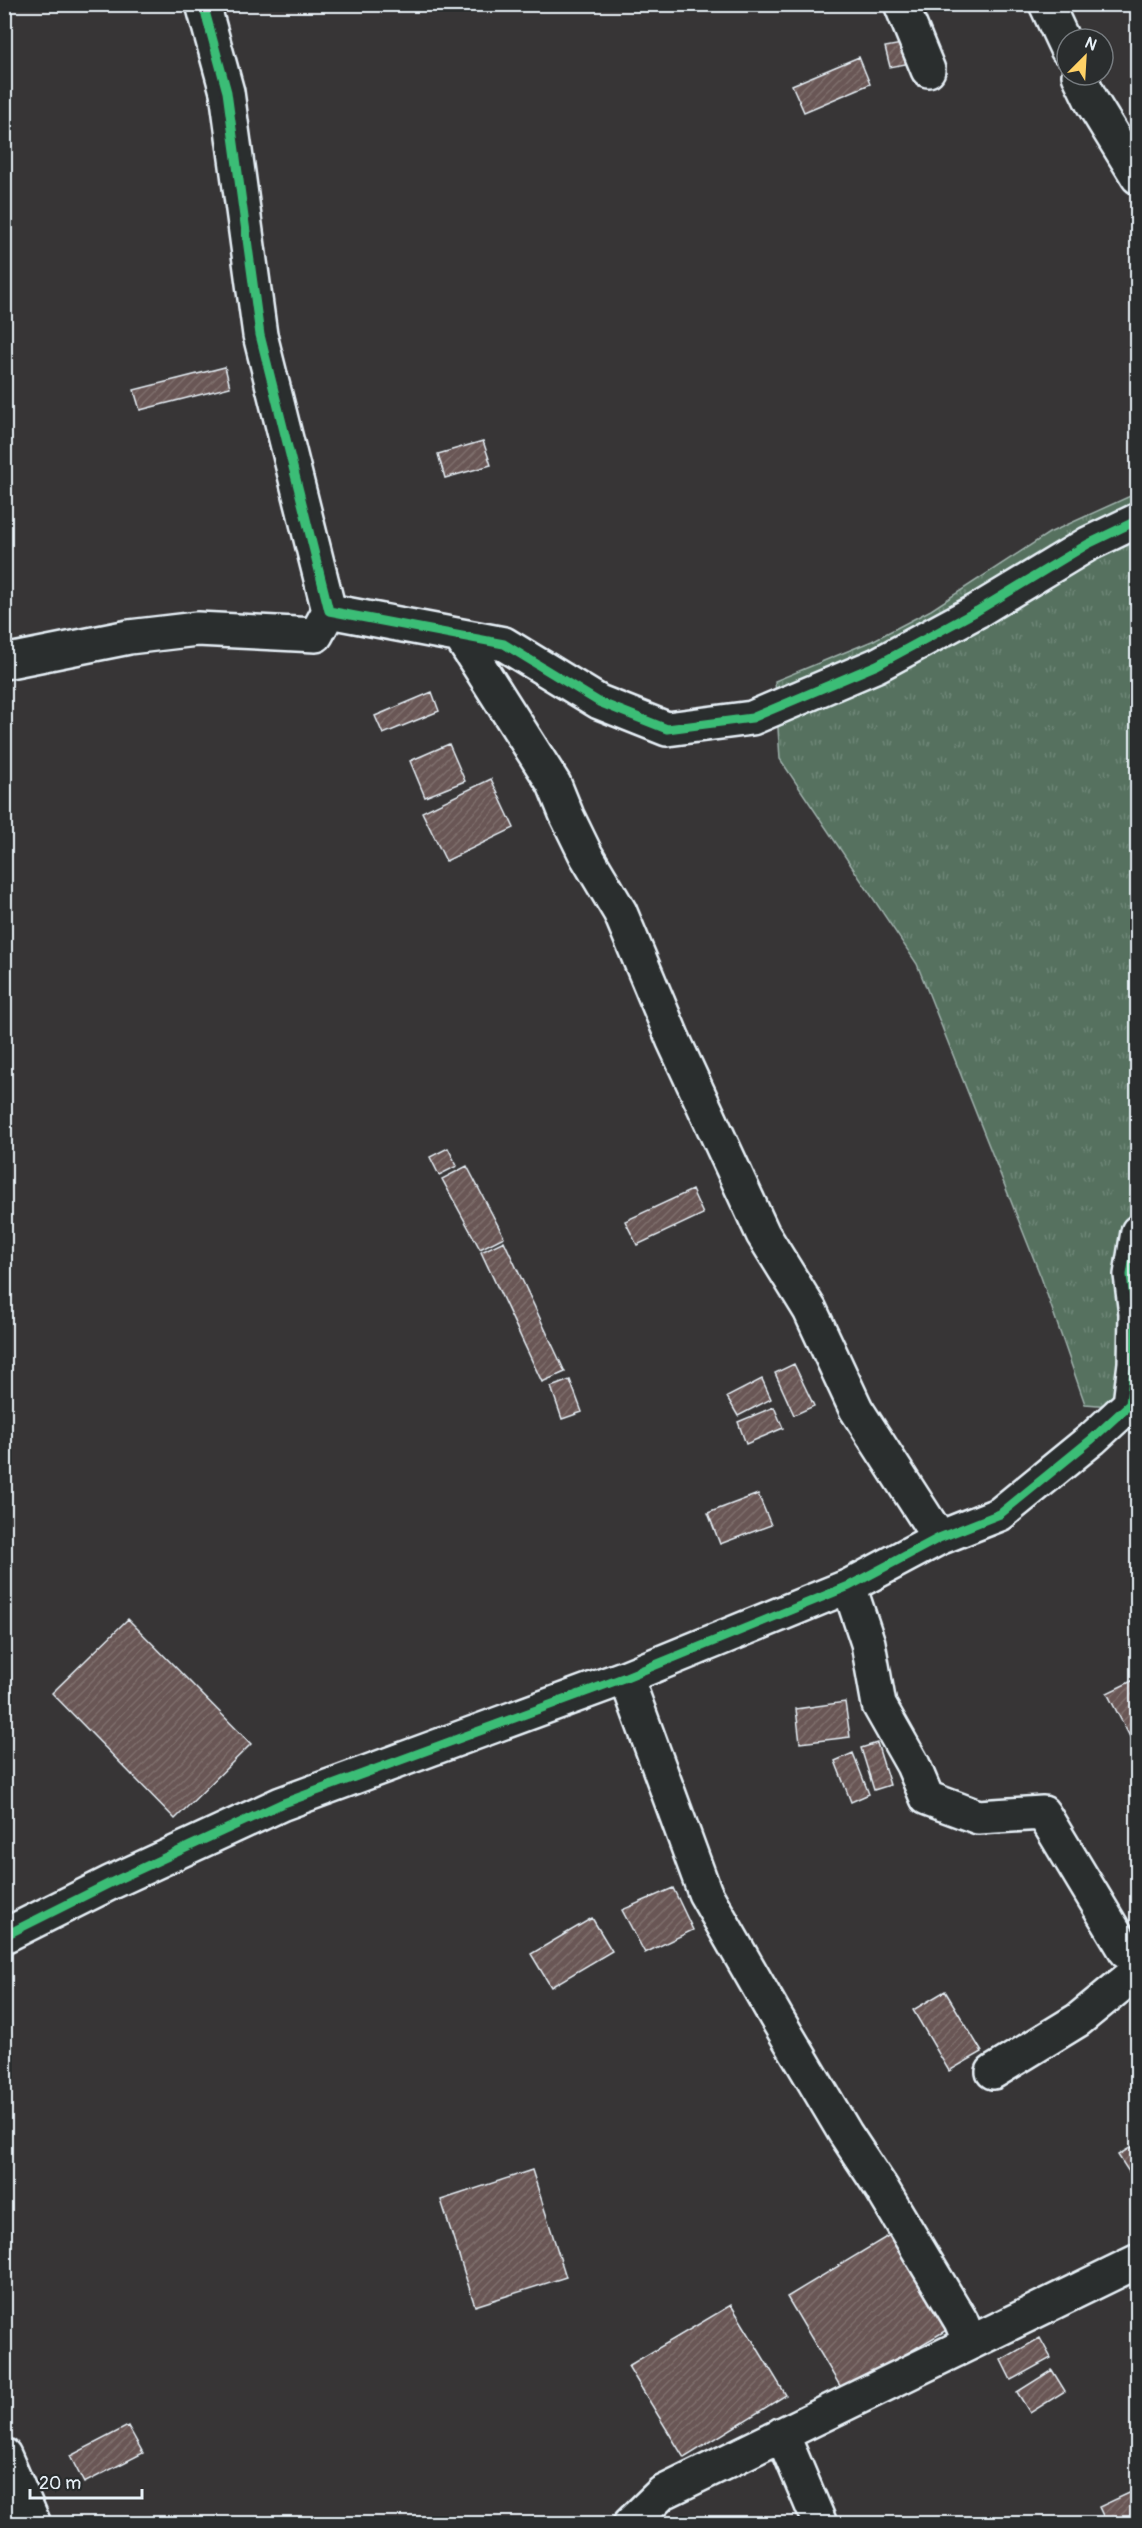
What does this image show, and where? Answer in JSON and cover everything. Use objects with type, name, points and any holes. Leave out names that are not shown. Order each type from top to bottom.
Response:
[{"type":"street","points":[[4,662],[129,637],[197,629],[316,635],[328,611],[260,335],[227,92],[203,4]]},
{"type":"street","points":[[901,4],[928,70]]},
{"type":"street","points":[[1046,4],[1057,27]]},
{"type":"street","points":[[1085,87],[1137,177]]},
{"type":"street","points":[[328,611],[504,644],[599,702],[667,729],[752,718],[877,665],[977,611],[1088,544],[1137,520]]},
{"type":"street","points":[[460,636],[554,784],[586,855],[620,912],[674,1039],[763,1234],[810,1310],[856,1409],[939,1539]]},
{"type":"street","points":[[4,1936],[110,1883],[281,1804],[626,1677],[849,1586],[939,1539],[1000,1514],[1092,1439],[1130,1404],[1136,1366],[1136,1314],[1131,1275],[1137,1232]]},
{"type":"street","points":[[849,1586],[868,1643],[879,1705],[913,1765],[927,1798],[978,1817],[1043,1813],[1126,1951],[1137,1957]]},
{"type":"street","points":[[626,1677],[705,1893],[788,2037],[960,2321],[970,2343]]},
{"type":"street","points":[[993,2072],[1078,2020],[1137,1971]]},
{"type":"street","points":[[630,2523],[662,2493],[1137,2260]]},
{"type":"street","points":[[782,2434],[820,2523]]},
{"type":"street","points":[[4,2455],[34,2523]]},
{"type":"green space","points":[[1137,493],[1137,1408],[1085,1404],[1041,1277],[917,964],[780,759],[775,681],[872,641],[931,610],[1049,533]]},
{"type":"building","points":[[907,43],[911,63],[890,67],[885,47]]},
{"type":"building","points":[[859,57],[870,84],[804,112],[792,85]]},
{"type":"building","points":[[225,367],[230,387],[140,410],[134,390]]},
{"type":"building","points":[[483,441],[491,465],[445,478],[438,454]]},
{"type":"building","points":[[432,692],[439,711],[383,734],[375,716]]},
{"type":"building","points":[[449,744],[465,781],[425,797],[410,761]]},
{"type":"building","points":[[491,779],[514,828],[446,861],[422,812]]},
{"type":"building","points":[[448,1148],[457,1166],[439,1175],[430,1157]]},
{"type":"building","points":[[467,1166],[504,1237],[480,1249],[442,1179]]},
{"type":"building","points":[[692,1190],[703,1214],[637,1245],[625,1221]]},
{"type":"building","points":[[504,1241],[565,1372],[542,1382],[481,1252]]},
{"type":"building","points":[[794,1364],[814,1406],[794,1415],[775,1373]]},
{"type":"building","points":[[762,1379],[771,1399],[738,1416],[727,1397]]},
{"type":"building","points":[[570,1380],[582,1412],[562,1419],[551,1387]]},
{"type":"building","points":[[774,1407],[783,1428],[746,1444],[738,1422]]},
{"type":"building","points":[[758,1494],[771,1525],[720,1544],[708,1513]]},
{"type":"building","points":[[128,1619],[251,1744],[175,1819],[52,1693]]},
{"type":"building","points":[[1138,1678],[1138,1752],[1107,1693]]},
{"type":"building","points":[[845,1702],[850,1737],[800,1743],[796,1709]]},
{"type":"building","points":[[877,1743],[890,1785],[874,1790],[861,1748]]},
{"type":"building","points":[[853,1753],[869,1794],[851,1802],[835,1761]]},
{"type":"building","points":[[673,1888],[693,1930],[645,1953],[622,1910]]},
{"type":"building","points":[[592,1918],[612,1951],[551,1987],[531,1954]]},
{"type":"building","points":[[945,1991],[982,2052],[949,2071],[913,2010]]},
{"type":"building","points":[[1138,2143],[1138,2186],[1118,2155]]},
{"type":"building","points":[[532,2170],[566,2277],[475,2306],[441,2200]]},
{"type":"building","points":[[893,2233],[950,2328],[843,2391],[787,2297]]},
{"type":"building","points":[[731,2305],[786,2395],[684,2458],[628,2366]]},
{"type":"building","points":[[1040,2338],[1051,2358],[1011,2380],[1001,2360]]},
{"type":"building","points":[[1052,2370],[1065,2391],[1030,2413],[1017,2392]]},
{"type":"building","points":[[128,2426],[143,2453],[84,2483],[70,2456]]},
{"type":"building","points":[[4,2486],[21,2524],[4,2524]]},
{"type":"building","points":[[1138,2489],[1138,2524],[1107,2524],[1099,2507]]},
{"type":"cycle path","points":[[203,4],[227,92],[260,335],[329,611],[504,644],[599,702],[667,729],[752,718],[877,665],[977,611],[1088,544],[1138,520]]},
{"type":"cycle path","points":[[4,1936],[110,1883],[281,1804],[626,1677],[849,1586],[939,1538],[1000,1514],[1092,1439],[1130,1404],[1135,1363],[1136,1314],[1131,1275],[1138,1232]]}]
